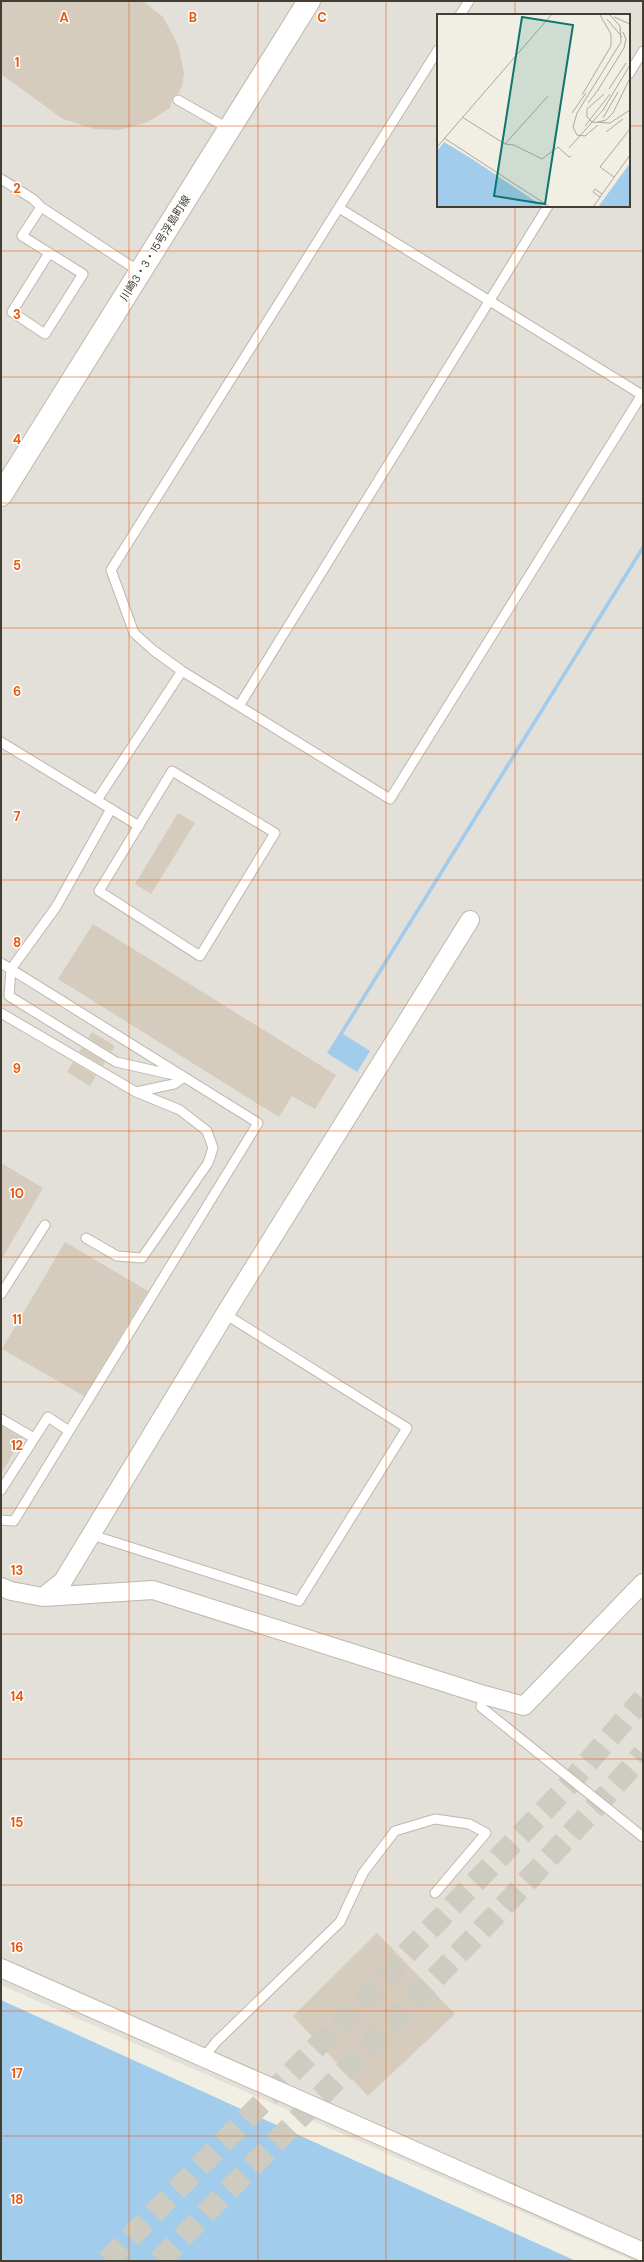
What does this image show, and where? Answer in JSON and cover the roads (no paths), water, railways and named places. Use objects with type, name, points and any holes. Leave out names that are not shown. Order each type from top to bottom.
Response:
[{"type":"street","name":"川崎3・3・15号浮島町線","points":[[1,495],[309,1]]},
{"type":"street","points":[[43,1597],[63,1581],[225,1314],[470,920]]},
{"type":"street","points":[[1,1587],[10,1591],[43,1597],[153,1590],[484,1695],[524,1706],[643,1583]]},
{"type":"street","points":[[1,1968],[643,2252]]},
{"type":"lane","points":[[461,14],[469,1]]},
{"type":"lane","points":[[630,72],[643,51]]},
{"type":"lane","points":[[339,208],[642,394],[390,799],[182,671],[153,650],[134,632],[111,570],[437,52]]},
{"type":"lane","points":[[178,100],[229,129]]},
{"type":"lane","points":[[1,179],[140,272]]},
{"type":"lane","points":[[41,207],[22,236],[83,274],[45,334],[12,312],[49,253]]},
{"type":"lane","points":[[239,706],[547,207]]},
{"type":"lane","points":[[97,800],[182,671]]},
{"type":"lane","points":[[1,742],[139,826]]},
{"type":"lane","points":[[172,771],[275,833],[200,956],[99,891],[139,826],[172,771]]},
{"type":"lane","points":[[111,809],[56,907],[12,969],[10,996],[116,1062],[133,1064],[184,1077]]},
{"type":"lane","points":[[1,963],[258,1123],[14,1521],[1,1520]]},
{"type":"lane","points":[[1,1013],[136,1092],[180,1110],[207,1131],[213,1148],[210,1158],[142,1258],[117,1256],[86,1238]]},
{"type":"lane","points":[[136,1092],[174,1084],[184,1077]]},
{"type":"lane","points":[[1,1294],[44,1225]]},
{"type":"lane","points":[[92,1535],[299,1601],[407,1428],[225,1314]]},
{"type":"lane","points":[[1,1490],[48,1416],[69,1431]]},
{"type":"lane","points":[[1,1419],[34,1438]]},
{"type":"lane","points":[[484,1695],[481,1707],[643,1837]]},
{"type":"lane","points":[[203,2058],[216,2042],[340,1922],[363,1873],[395,1831],[434,1819],[469,1824],[486,1834],[436,1893]]},
{"type":"water","points":[[643,544],[643,551],[343,1034],[370,1051],[357,1072],[327,1053]]},
{"type":"water","points":[[1,2000],[576,2261],[1,2261]]},
{"type":"tunnel","points":[[107,2261],[304,2060],[562,1792],[643,1699]]},
{"type":"tunnel","points":[[159,2261],[465,1947],[525,1884],[643,1754]]}]
